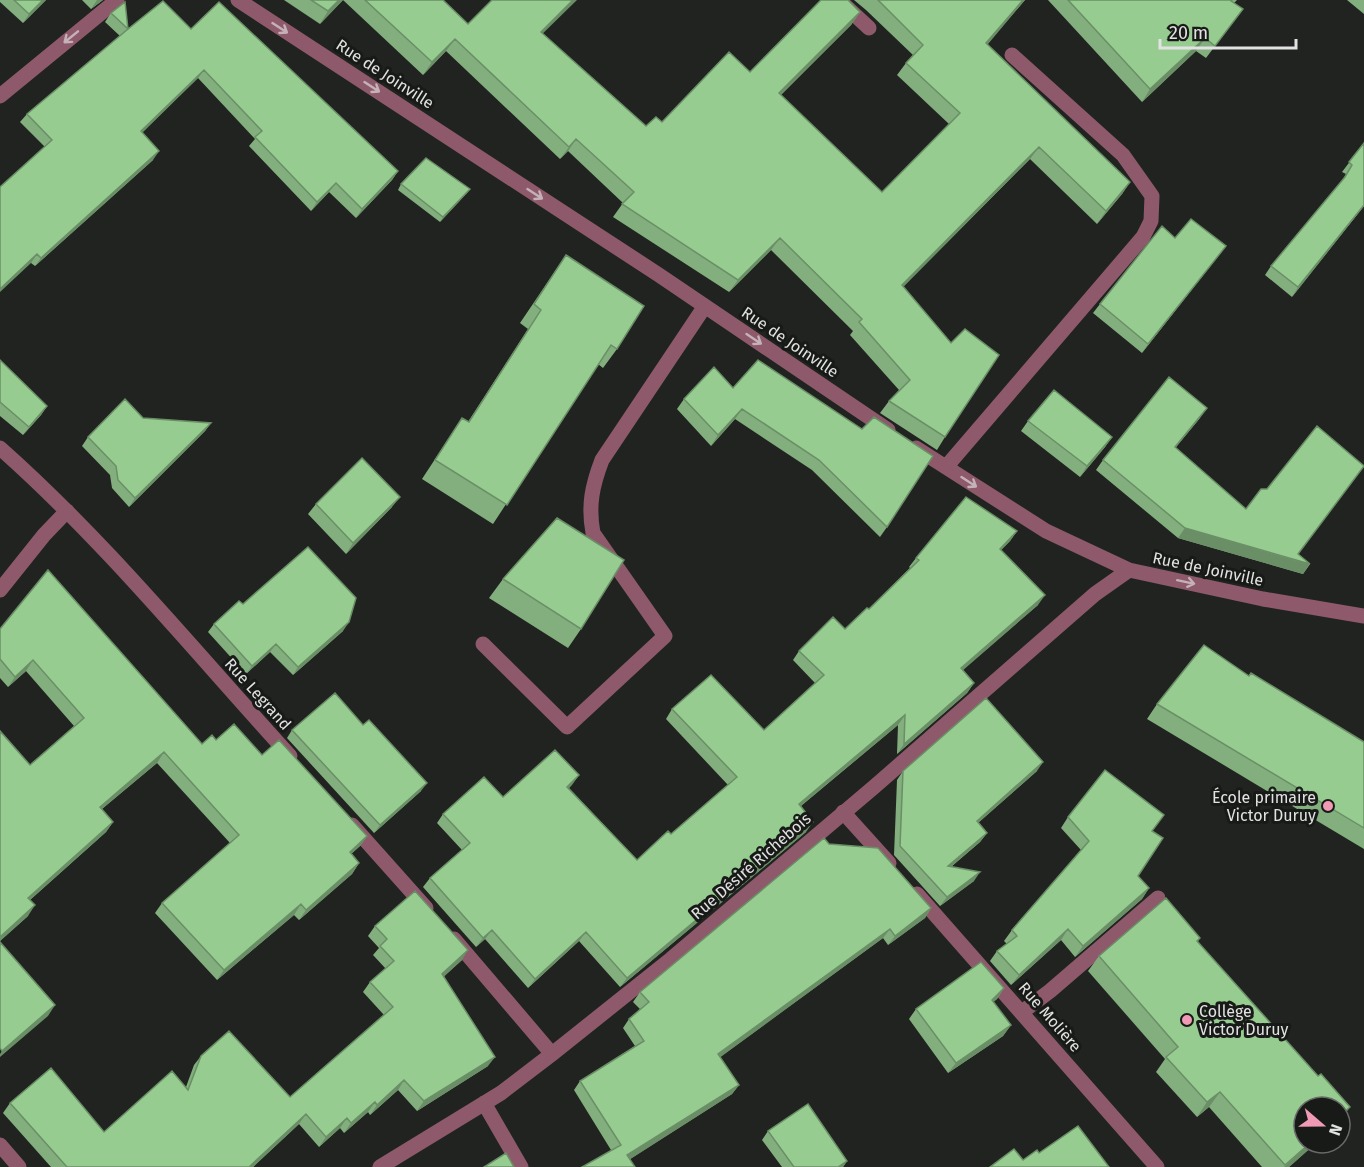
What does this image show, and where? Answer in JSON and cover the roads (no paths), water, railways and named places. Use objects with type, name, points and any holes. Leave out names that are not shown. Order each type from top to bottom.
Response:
[{"type":"street","points":[[0,96],[117,0]]},
{"type":"street","name":"Rue de Joinville","points":[[238,0],[705,306],[902,439],[1046,531],[1128,570],[1263,599],[1364,616]]},
{"type":"street","points":[[839,0],[868,28]]},
{"type":"street","points":[[946,467],[1143,237],[1151,220],[1152,196],[1123,155],[1012,55]]},
{"type":"street","points":[[483,644],[567,727],[665,636],[593,533],[590,513],[592,484],[602,460],[705,306]]},
{"type":"street","name":"Rue Legrand","points":[[0,448],[67,511],[301,768]]},
{"type":"street","points":[[0,590],[44,535],[67,511]]},
{"type":"street","name":"Rue Désiré Richebois","points":[[380,1167],[484,1103],[552,1053],[671,959],[874,788],[1095,594],[1128,570]]},
{"type":"street","points":[[340,812],[552,1053]]},
{"type":"street","name":"Rue Molière","points":[[843,812],[1023,1012],[1156,1167]]},
{"type":"street","points":[[1023,1012],[1158,898]]},
{"type":"street","points":[[484,1103],[521,1167]]},
{"type":"street","points":[[0,1145],[19,1167]]},
{"type":"place","name":"École primaire Victor Duruy","points":[[1328,806]]},
{"type":"place","name":"Collège Victor Duruy","points":[[1187,1020]]}]
